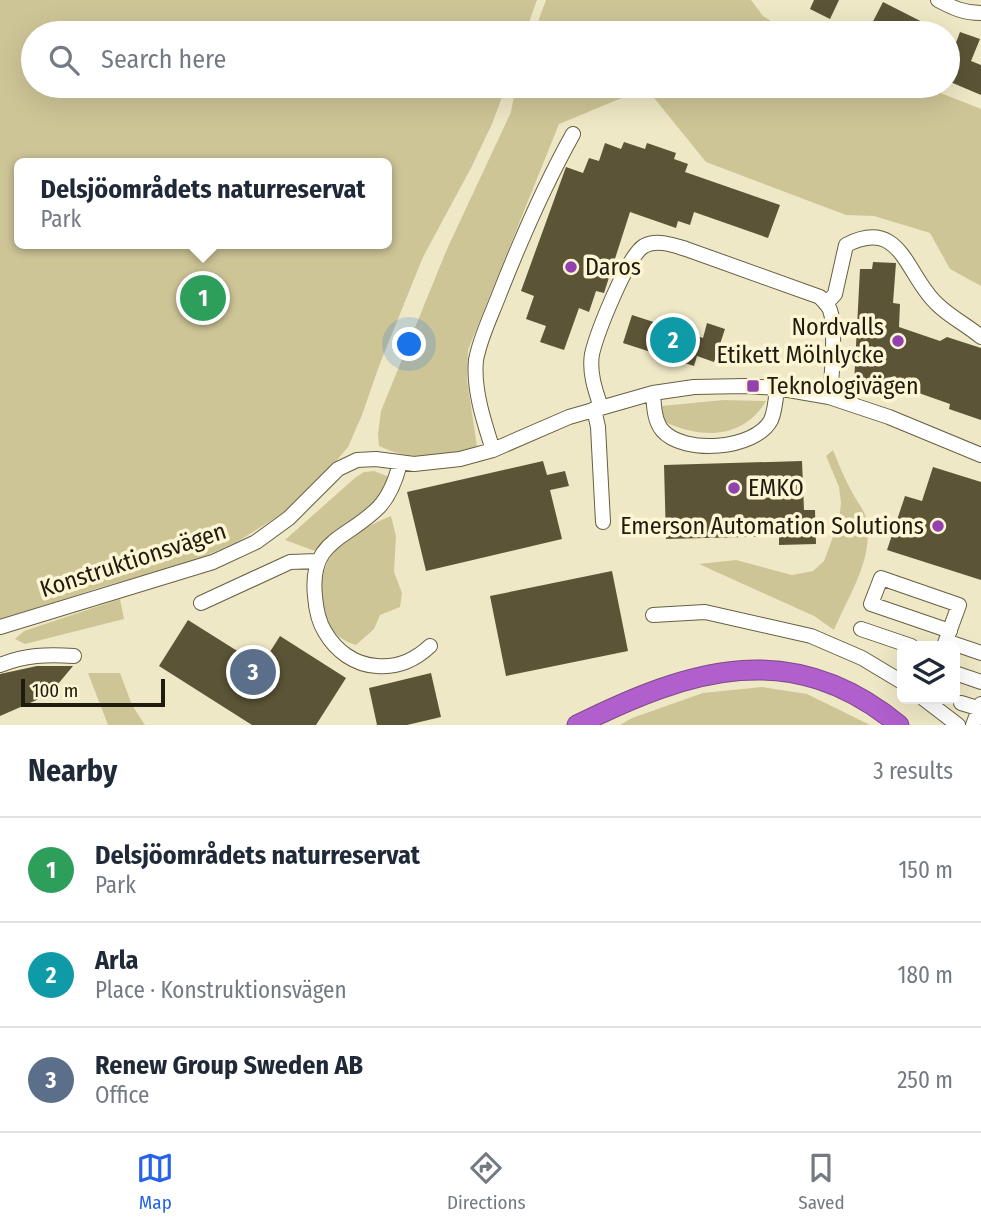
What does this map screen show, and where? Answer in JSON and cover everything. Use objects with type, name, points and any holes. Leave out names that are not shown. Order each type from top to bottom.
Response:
[{"type":"highway","points":[[578,725],[667,685],[715,672],[750,669],[802,676],[829,684],[856,695],[899,725]]},
{"type":"street","points":[[938,0],[956,10],[981,13]]},
{"type":"street","points":[[493,450],[476,377],[483,336],[517,246],[549,176],[573,134]]},
{"type":"street","points":[[826,303],[835,294],[846,245],[870,236],[887,239],[897,248],[936,304],[981,337]]},
{"type":"street","points":[[603,522],[592,355],[602,324],[626,271],[643,247],[653,243],[667,243],[820,297],[830,309],[832,320],[829,397]]},
{"type":"street","name":"Konstruktionsvägen","points":[[0,627],[213,562],[256,542],[278,526],[338,469],[349,463],[367,458],[400,463],[432,463],[460,459],[493,450],[569,417],[653,393],[712,386],[777,388],[829,397],[889,417],[981,455]]},
{"type":"street","points":[[653,393],[656,420],[663,431],[675,439],[691,444],[731,444],[750,438],[771,419],[777,388]]},
{"type":"street","points":[[400,463],[393,485],[380,505],[328,546],[317,561],[314,588],[319,622],[329,640],[353,660],[366,665],[396,665],[420,655],[430,646]]},
{"type":"street","points":[[201,603],[290,562],[317,561]]},
{"type":"street","points":[[947,639],[959,604],[881,578],[871,604],[947,639],[981,653]]},
{"type":"street","points":[[653,615],[705,612],[811,636],[862,658],[897,679]]},
{"type":"street","points":[[861,629],[897,641]]},
{"type":"street","points":[[0,665],[28,656],[74,656]]},
{"type":"street","points":[[960,675],[981,682]]},
{"type":"street","points":[[961,703],[980,707],[973,725]]},
{"type":"street","points":[[931,704],[958,725]]},
{"type":"shaded area","points":[[0,0],[537,0],[529,21],[21,21],[21,98],[502,98],[471,168],[423,257],[348,447],[322,478],[283,513],[237,542],[194,561],[95,589],[0,621]]},
{"type":"shaded area","points":[[546,0],[751,0],[763,16],[771,21],[538,21]]},
{"type":"shaded area","points":[[514,98],[622,98],[559,124],[468,350],[467,380],[477,447],[428,456],[391,451],[379,446],[381,411],[447,249],[511,112]]},
{"type":"shaded area","points":[[654,98],[953,98],[981,109],[981,286],[950,269],[930,233],[874,216],[846,215],[706,162]]},
{"type":"shaded area","points":[[724,400],[766,401],[746,423],[734,429],[707,433],[679,428],[665,422],[661,406]]},
{"type":"shaded area","points":[[833,450],[865,515],[868,533],[864,562],[834,630],[814,616],[699,564],[736,560],[792,575],[813,571],[824,561],[839,521],[839,487],[826,456]]},
{"type":"shaded area","points":[[374,471],[389,477],[379,501],[315,551],[285,540],[356,477],[364,472]]},
{"type":"shaded area","points":[[391,516],[396,536],[394,572],[402,593],[400,607],[380,615],[374,629],[356,645],[342,639],[325,616],[321,602],[324,571],[339,546],[363,529]]},
{"type":"shaded area","points":[[120,599],[124,619],[25,644],[15,639],[24,631]]},
{"type":"shaded area","points":[[88,673],[120,673],[132,705],[145,725],[108,725]]},
{"type":"shaded area","points":[[762,687],[807,694],[870,725],[620,725],[632,718],[703,693]]},
{"type":"building","points":[[814,0],[839,0],[830,19],[810,9]]},
{"type":"building","points":[[883,2],[920,21],[873,21]]},
{"type":"building","points":[[960,32],[980,39],[971,61],[981,65],[981,95],[960,86]]},
{"type":"building","name":"Daros","points":[[624,142],[645,149],[647,143],[676,153],[674,159],[688,164],[685,172],[780,205],[768,238],[694,212],[690,225],[678,221],[676,228],[630,212],[604,293],[596,291],[589,312],[579,308],[564,350],[540,342],[546,326],[526,319],[534,296],[521,291],[566,167],[583,173],[589,158],[599,161],[605,143],[621,149]]},
{"type":"building","name":"Nordvalls Etikett Mölnlycke","points":[[873,262],[896,263],[893,303],[900,304],[899,327],[940,341],[947,337],[981,348],[981,420],[949,409],[950,404],[879,379],[876,393],[854,384],[860,269],[872,269]]},
{"type":"building","points":[[632,315],[703,338],[707,323],[725,329],[714,362],[697,356],[694,366],[623,343]]},
{"type":"building","points":[[543,461],[547,475],[565,471],[569,486],[550,490],[562,539],[426,571],[407,492]]},
{"type":"building","name":"EMKO","points":[[802,461],[804,510],[815,510],[816,544],[779,545],[779,536],[666,539],[664,465]]},
{"type":"building","name":"Emerson Automation Solutions","points":[[933,467],[981,482],[981,580],[887,550],[905,496],[922,501]]},
{"type":"building","points":[[612,571],[628,651],[506,676],[490,596]]},
{"type":"building","points":[[188,620],[261,666],[280,636],[346,678],[316,725],[252,725],[159,666]]},
{"type":"building","points":[[37,666],[73,666],[58,684],[39,699],[0,716],[0,674]]},
{"type":"building","points":[[431,673],[441,717],[407,725],[377,725],[369,688]]},
{"type":"place","name":"Daros","points":[[571,267]]},
{"type":"place","name":"Delsjöområdets naturreservat","points":[[203,298]]},
{"type":"place","name":"Arla","points":[[673,340]]},
{"type":"place","name":"Nordvalls Etikett Mölnlycke","points":[[898,341]]},
{"type":"place","name":"Teknologivägen","points":[[753,386]]},
{"type":"place","name":"EMKO","points":[[734,488]]},
{"type":"place","name":"Emerson Automation Solutions","points":[[938,526]]},
{"type":"place","name":"Renew Group Sweden AB","points":[[253,672]]}]
